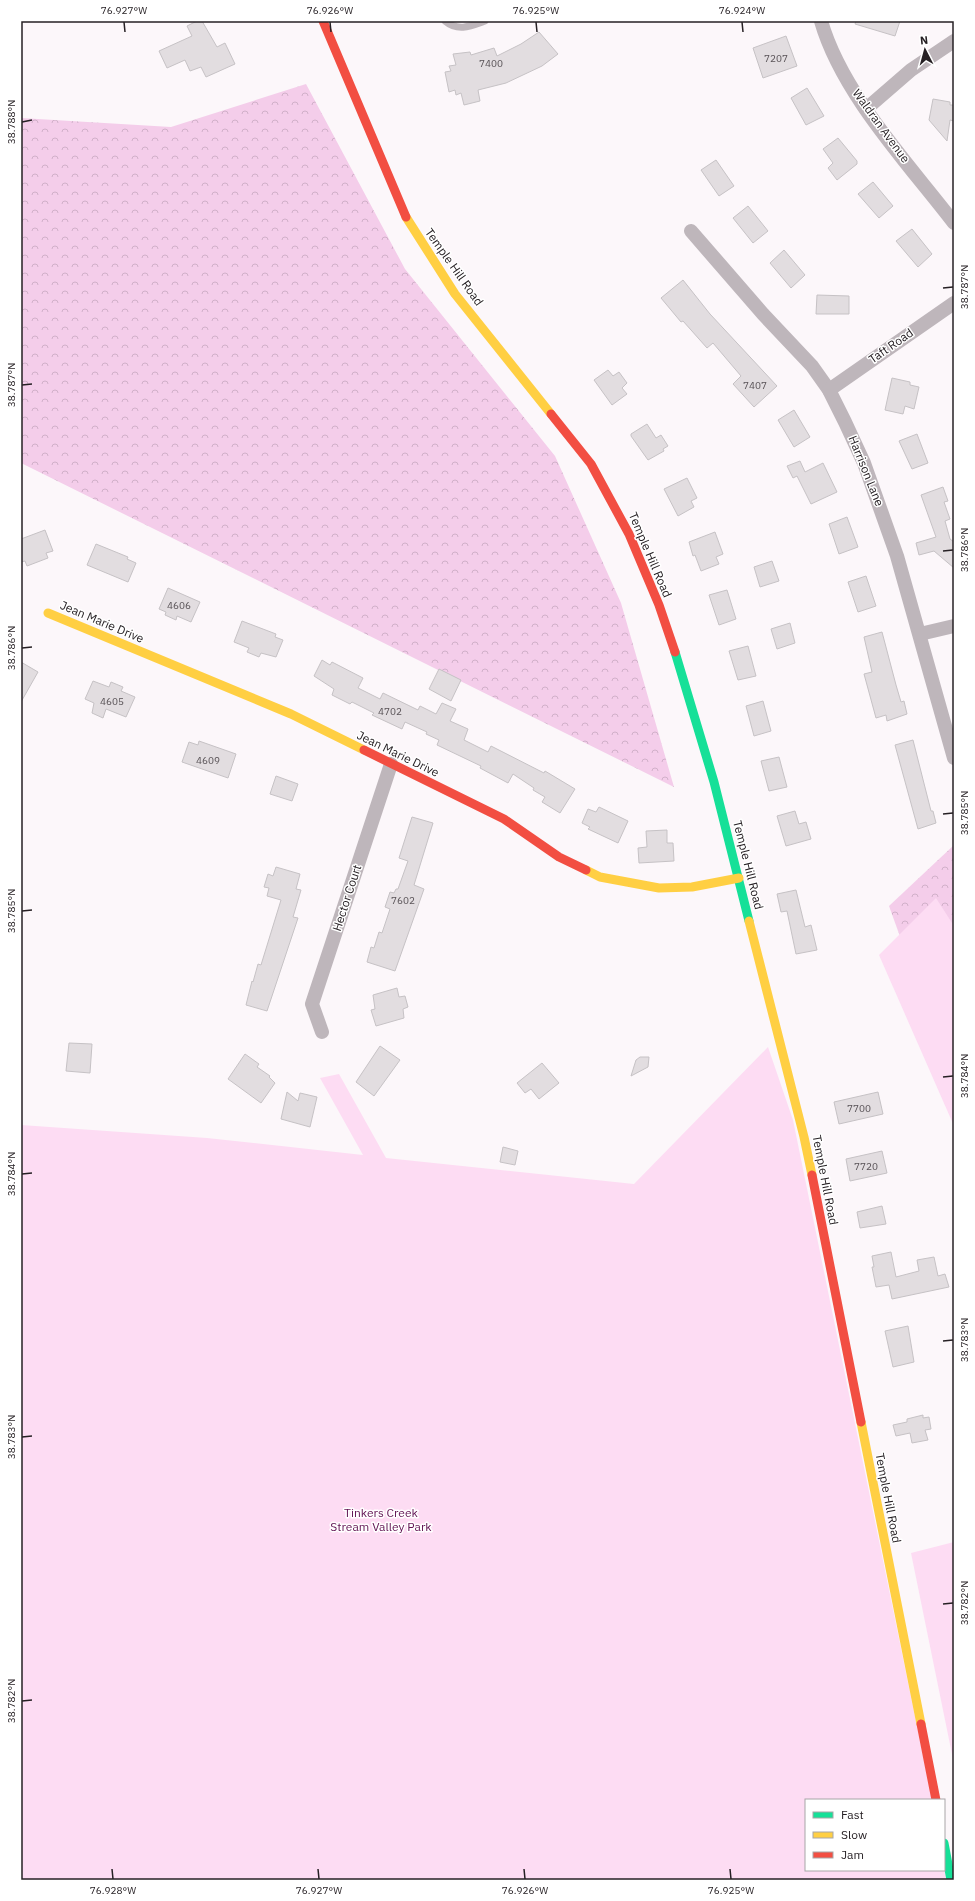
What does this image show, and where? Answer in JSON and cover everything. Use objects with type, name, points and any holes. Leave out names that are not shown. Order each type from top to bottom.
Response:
[{"type":"main road","name":"Temple Hill Road","points":[[322,21],[405,216],[455,294],[591,464],[629,534],[658,605],[676,655],[714,782],[804,1137],[936,1799]]},
{"type":"main road","name":"Jean Marie Drive","points":[[48,613],[290,714],[504,819],[559,857],[600,877],[659,888],[692,887],[739,878]]},
{"type":"main road","points":[[945,1848],[951,1880]]},
{"type":"street","name":"Waldran Avenue","points":[[822,21],[833,53],[866,109],[954,223]]},
{"type":"street","points":[[866,109],[911,70],[954,41]]},
{"type":"street","name":"Harrison Lane","points":[[691,231],[763,314],[802,354],[829,390],[858,449],[897,556],[954,758]]},
{"type":"street","name":"Taft Road","points":[[829,390],[954,302]]},
{"type":"street","points":[[920,634],[954,626]]},
{"type":"street","name":"Hector Court","points":[[322,1032],[312,1004],[391,764]]},
{"type":"lane","points":[[445,21],[450,26],[466,28],[485,21]]},
{"type":"green space","points":[[306,84],[405,269],[555,456],[621,603],[674,787],[21,463],[21,118],[171,127]]},
{"type":"green space","points":[[954,845],[954,1086],[889,906]]},
{"type":"green space","points":[[936,898],[954,926],[954,1126],[879,955]]},
{"type":"green space","name":"Tinkers Creek Stream Valley Park","points":[[768,1047],[793,1120],[932,1799],[805,1799],[805,1871],[944,1871],[948,1880],[21,1880],[21,1125],[207,1138],[363,1155],[320,1078],[339,1074],[386,1158],[634,1184]]},
{"type":"green space","points":[[954,1542],[954,1764],[911,1553]]},
{"type":"building","points":[[197,21],[202,21],[217,47],[225,43],[235,64],[206,77],[201,67],[190,71],[185,60],[167,68],[159,51],[192,36],[187,26]]},
{"type":"building","points":[[856,21],[900,21],[895,36],[855,24]]},
{"type":"building","points":[[539,32],[558,54],[542,66],[506,83],[478,90],[480,101],[464,105],[461,93],[456,95],[455,90],[449,92],[445,72],[451,71],[449,66],[456,65],[453,54],[470,52],[471,55],[494,48],[497,56],[521,44]]},
{"type":"building","points":[[786,36],[797,66],[763,78],[753,48]]},
{"type":"building","points":[[807,88],[824,116],[806,125],[791,98]]},
{"type":"building","points":[[933,99],[950,102],[950,105],[954,105],[954,121],[950,120],[947,141],[929,120]]},
{"type":"building","points":[[838,138],[857,161],[857,164],[837,180],[828,168],[833,163],[823,149]]},
{"type":"building","points":[[716,160],[734,186],[719,196],[701,170]]},
{"type":"building","points":[[873,182],[893,206],[879,218],[858,194]]},
{"type":"building","points":[[748,206],[768,231],[753,243],[733,218]]},
{"type":"building","points":[[912,229],[932,254],[918,267],[896,241]]},
{"type":"building","points":[[784,250],[805,275],[791,288],[770,263]]},
{"type":"building","points":[[683,280],[710,314],[777,386],[754,407],[733,384],[741,376],[713,343],[707,348],[683,321],[681,322],[661,298]]},
{"type":"building","points":[[817,295],[849,296],[849,314],[816,314]]},
{"type":"building","points":[[608,370],[613,376],[619,372],[627,383],[622,388],[627,394],[612,405],[594,380]]},
{"type":"building","points":[[892,378],[910,382],[910,385],[919,387],[914,409],[905,406],[903,414],[885,410]]},
{"type":"building","points":[[794,410],[810,437],[794,447],[778,420]]},
{"type":"building","points":[[647,424],[656,438],[661,435],[668,446],[663,449],[664,451],[648,460],[631,436],[631,434]]},
{"type":"building","points":[[917,434],[928,463],[912,469],[899,441]]},
{"type":"building","points":[[800,461],[805,472],[823,463],[837,492],[811,504],[797,476],[793,478],[787,466]]},
{"type":"building","points":[[687,478],[697,498],[691,501],[694,507],[678,516],[664,489]]},
{"type":"building","points":[[943,487],[948,501],[944,502],[950,519],[945,521],[950,539],[954,542],[954,568],[934,551],[919,555],[916,543],[936,537],[921,495]]},
{"type":"building","points":[[847,517],[858,547],[839,554],[829,524]]},
{"type":"building","points":[[45,530],[53,551],[46,553],[48,558],[27,566],[25,561],[21,562],[21,539]]},
{"type":"building","points":[[715,532],[723,554],[716,557],[719,564],[701,571],[695,555],[693,556],[689,542]]},
{"type":"building","points":[[96,544],[128,557],[127,559],[136,563],[128,582],[87,565]]},
{"type":"building","points":[[772,561],[779,581],[760,587],[754,567]]},
{"type":"building","points":[[866,576],[876,606],[858,612],[848,582]]},
{"type":"building","points":[[168,588],[200,602],[191,622],[177,616],[176,620],[165,615],[166,612],[159,609]]},
{"type":"building","points":[[727,590],[736,619],[719,625],[709,595]]},
{"type":"building","points":[[242,621],[276,634],[275,637],[283,640],[276,657],[261,653],[259,657],[247,652],[249,648],[234,642]]},
{"type":"building","points":[[790,623],[795,643],[777,649],[771,629]]},
{"type":"building","points":[[882,632],[901,702],[904,701],[907,714],[887,721],[886,715],[876,718],[864,674],[872,672],[864,637]]},
{"type":"building","points":[[748,646],[756,676],[738,680],[729,651]]},
{"type":"building","points":[[322,660],[330,665],[332,662],[363,678],[358,688],[380,699],[383,693],[418,710],[420,706],[436,714],[442,703],[456,709],[450,721],[468,729],[464,740],[488,752],[491,746],[544,773],[545,771],[575,789],[560,813],[542,802],[545,797],[533,790],[534,788],[513,774],[508,783],[480,768],[481,766],[437,745],[439,740],[426,734],[427,732],[405,722],[402,729],[372,715],[374,713],[352,702],[350,704],[332,695],[334,689],[314,676]]},
{"type":"building","points":[[21,662],[38,672],[21,702]]},
{"type":"building","points":[[439,669],[461,680],[451,701],[429,689]]},
{"type":"building","points":[[93,681],[109,687],[111,682],[123,687],[121,691],[135,697],[126,717],[106,709],[103,718],[92,713],[94,703],[85,699]]},
{"type":"building","points":[[763,701],[771,731],[754,736],[746,706]]},
{"type":"building","points":[[913,740],[931,811],[933,811],[936,823],[918,829],[895,745]]},
{"type":"building","points":[[199,741],[236,754],[228,778],[182,762],[189,742],[198,745]]},
{"type":"building","points":[[779,757],[787,787],[769,791],[761,761]]},
{"type":"building","points":[[276,776],[298,784],[292,801],[270,794]]},
{"type":"building","points":[[599,807],[628,821],[618,843],[588,829],[590,827],[582,823],[588,809],[596,812]]},
{"type":"building","points":[[795,811],[799,824],[806,822],[811,839],[786,846],[777,816]]},
{"type":"building","points":[[412,817],[433,823],[414,885],[424,889],[395,971],[367,962],[371,947],[374,948],[379,932],[382,933],[390,909],[385,907],[390,892],[394,893],[396,889],[398,889],[408,861],[399,858]]},
{"type":"building","points":[[667,830],[667,843],[673,843],[674,861],[639,863],[638,848],[647,847],[646,831]]},
{"type":"building","points":[[276,867],[300,874],[296,889],[301,890],[293,917],[298,918],[267,1011],[246,1005],[252,981],[253,982],[258,964],[261,965],[281,900],[267,896],[269,888],[264,887],[268,874],[273,876]]},
{"type":"building","points":[[796,890],[805,927],[811,925],[817,950],[796,954],[787,911],[781,912],[777,894]]},
{"type":"building","points":[[397,988],[399,997],[405,996],[408,1007],[403,1009],[404,1018],[376,1026],[371,1010],[375,1009],[373,995]]},
{"type":"building","points":[[69,1043],[92,1044],[90,1073],[66,1071]]},
{"type":"building","points":[[380,1046],[400,1060],[374,1096],[356,1082]]},
{"type":"building","points":[[245,1054],[259,1064],[257,1067],[270,1076],[269,1077],[275,1083],[261,1103],[228,1079]]},
{"type":"building","points":[[640,1057],[649,1057],[648,1067],[631,1076],[636,1060]]},
{"type":"building","points":[[542,1063],[559,1083],[539,1099],[531,1089],[525,1093],[517,1083]]},
{"type":"building","points":[[287,1092],[298,1101],[300,1093],[317,1097],[310,1127],[281,1119]]},
{"type":"building","points":[[878,1092],[883,1114],[839,1124],[834,1102]]},
{"type":"building","points":[[503,1147],[518,1151],[515,1165],[500,1162]]},
{"type":"building","points":[[882,1151],[887,1173],[850,1181],[846,1159]]},
{"type":"building","points":[[882,1206],[886,1224],[860,1228],[857,1212]]},
{"type":"building","points":[[891,1252],[896,1277],[919,1271],[917,1260],[934,1257],[938,1276],[945,1274],[949,1287],[892,1299],[889,1285],[876,1287],[872,1267],[874,1267],[872,1256]]},
{"type":"building","points":[[908,1326],[914,1362],[893,1367],[885,1331]]},
{"type":"building","points":[[923,1415],[923,1418],[929,1417],[931,1429],[925,1430],[928,1440],[912,1443],[910,1433],[896,1436],[893,1425],[907,1422],[907,1419]]},
{"type":"traffic: fast","points":[[675,652],[714,782],[749,921]]},
{"type":"traffic: fast","points":[[945,1848],[951,1880]]},
{"type":"traffic: slow","points":[[406,217],[455,294],[551,414]]},
{"type":"traffic: slow","points":[[48,613],[291,714],[364,750]]},
{"type":"traffic: slow","points":[[586,870],[600,877],[659,888],[692,887],[739,878]]},
{"type":"traffic: slow","points":[[749,921],[804,1137],[812,1175]]},
{"type":"traffic: slow","points":[[861,1422],[921,1724]]},
{"type":"traffic: jam","points":[[323,21],[406,217]]},
{"type":"traffic: jam","points":[[551,414],[591,464],[629,534],[659,605],[675,652]]},
{"type":"traffic: jam","points":[[364,750],[504,819],[559,857],[586,870]]},
{"type":"traffic: jam","points":[[812,1175],[861,1422]]},
{"type":"traffic: jam","points":[[921,1724],[936,1799]]}]
